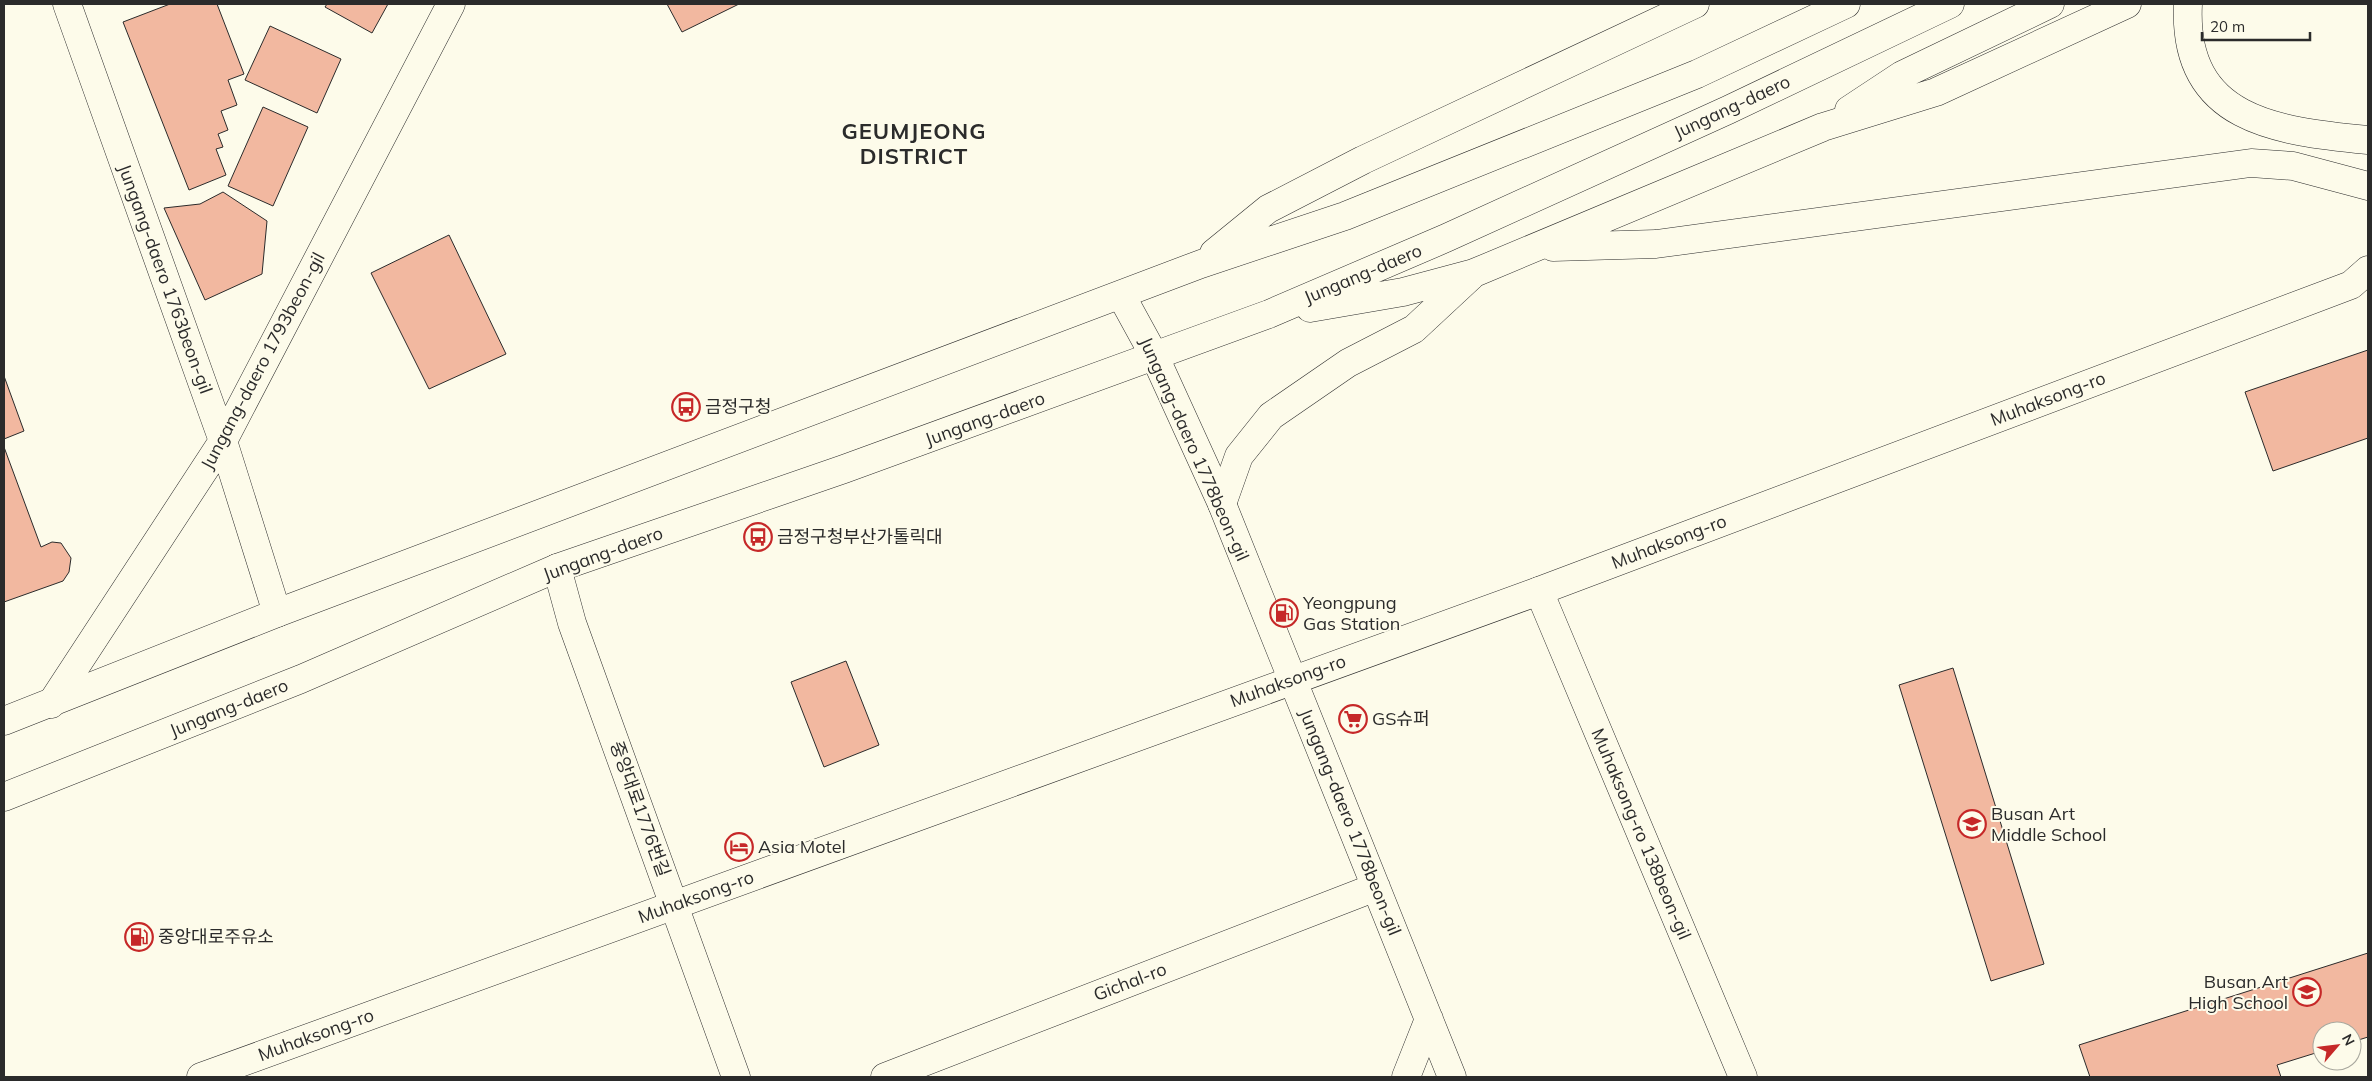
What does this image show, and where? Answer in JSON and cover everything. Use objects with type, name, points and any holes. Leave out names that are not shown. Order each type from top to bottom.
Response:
[{"type":"main road","name":"Jungang-daero 1763beon-gil","points":[[67,4],[223,441],[276,613]]},
{"type":"main road","name":"Jungang-daero 1793beon-gil","points":[[51,704],[223,441],[452,4]]},
{"type":"main road","points":[[1201,264],[1268,209],[1482,102],[1695,4]]},
{"type":"main road","points":[[4,722],[276,613],[1121,296],[1201,264],[1345,216],[1697,74],[1846,4]]},
{"type":"main road","name":"Jungang-daero","points":[[4,797],[301,679],[557,568],[844,469],[1269,314],[1501,214],[1728,110],[1950,4]]},
{"type":"main road","points":[[1823,127],[1902,75],[2050,4]]},
{"type":"main road","points":[[1269,314],[1403,292],[1474,273],[1823,127],[1936,92],[2127,4]]},
{"type":"main road","points":[[2188,4],[2187,22],[2191,52],[2200,74],[2221,98],[2239,111],[2282,129],[2368,140]]},
{"type":"main road","points":[[1537,247],[1666,243],[2251,163],[2293,166],[2368,186]]},
{"type":"main road","points":[[1222,504],[1239,456],[1271,416],[1348,362],[1414,329],[1474,273]]},
{"type":"main road","name":"Muhaksong-ro","points":[[201,1077],[1539,591],[2362,278]]},
{"type":"main road","name":"Jungang-daero 1778beon-gil","points":[[1121,296],[1155,357],[1222,504],[1452,1077]]},
{"type":"main road","name":"중앙대로1776번길","points":[[557,568],[572,623],[736,1077]]},
{"type":"main road","name":"Muhaksong-ro 138beon-gil","points":[[1539,591],[1743,1077]]},
{"type":"main road","name":"Gichal-ro","points":[[885,1077],[1376,888]]},
{"type":"main road","points":[[1406,1077],[1429,1019]]},
{"type":"building","points":[[170,4],[217,4],[244,74],[228,80],[237,105],[221,111],[228,130],[218,134],[223,147],[216,149],[226,175],[189,190],[123,22]]},
{"type":"building","points":[[327,4],[388,4],[372,33],[325,7]]},
{"type":"building","points":[[667,4],[739,4],[682,32]]},
{"type":"building","points":[[270,26],[341,59],[317,113],[245,80]]},
{"type":"building","points":[[263,107],[308,127],[273,206],[228,186]]},
{"type":"building","points":[[223,192],[267,221],[262,274],[205,300],[164,208],[200,204]]},
{"type":"building","points":[[449,235],[506,354],[429,389],[371,273]]},
{"type":"building","points":[[2368,350],[2368,438],[2273,471],[2245,392]]},
{"type":"building","points":[[4,376],[24,431],[4,439]]},
{"type":"building","points":[[4,447],[41,547],[52,542],[61,543],[71,558],[69,572],[63,581],[4,602]]},
{"type":"building","points":[[846,661],[879,745],[824,767],[791,682]]},
{"type":"building","name":"Busan Art Middle School","points":[[1953,668],[2044,964],[1991,981],[1899,685]]},
{"type":"building","name":"Busan Art High School","points":[[2368,953],[2368,1037],[2362,1039],[2362,1021],[2312,1021],[2312,1054],[2277,1065],[2281,1077],[2090,1077],[2079,1045]]},
{"type":"place","name":"금정구청","points":[[686,407]]},
{"type":"place","name":"금정구청부산가톨릭대","points":[[758,537]]},
{"type":"place","name":"Yeongpung Gas Station","points":[[1284,613]]},
{"type":"place","name":"GS슈퍼","points":[[1353,719]]},
{"type":"place","name":"Busan Art Middle School","points":[[1972,824]]},
{"type":"place","name":"Asia Motel","points":[[739,847]]},
{"type":"place","name":"중앙대로주유소","points":[[139,937]]},
{"type":"place","name":"Busan Art High School","points":[[2307,992]]},
{"type":"district","name":"GEUMJEONG DISTRICT","points":[[914,144]]}]
